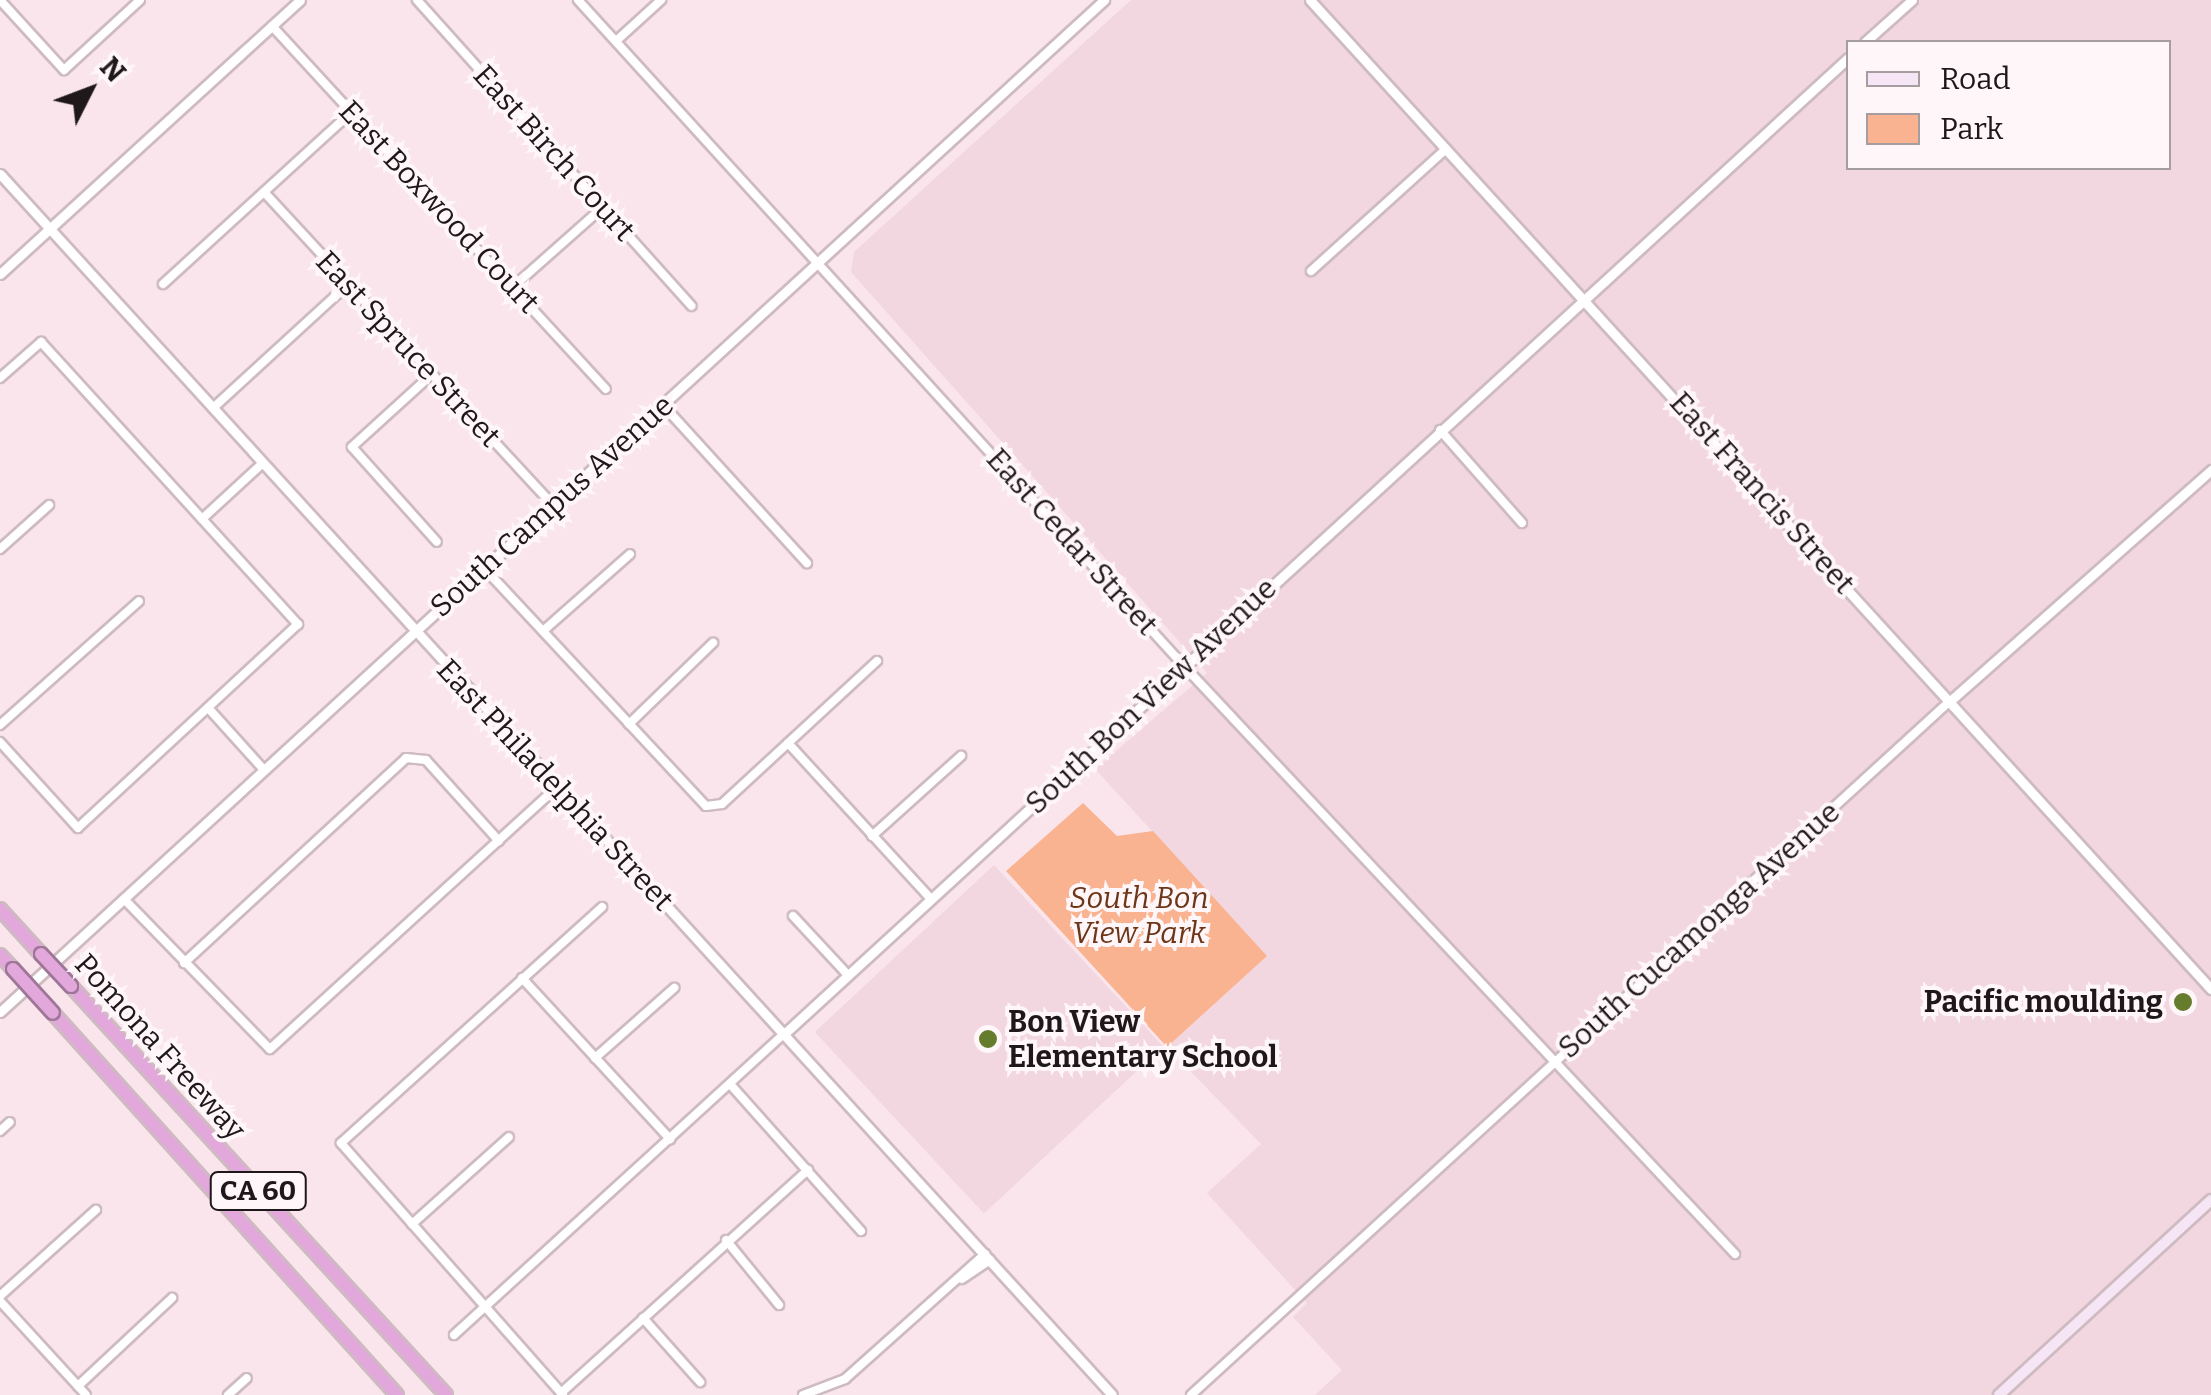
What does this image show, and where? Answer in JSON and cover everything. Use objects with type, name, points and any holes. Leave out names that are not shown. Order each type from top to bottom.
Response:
[{"type":"highway","name":"Pomona Freeway","points":[[0,909],[446,1395]]},
{"type":"highway","name":"Pomona Freeway","points":[[0,954],[396,1395]]},
{"type":"main road","points":[[1998,1395],[2211,1200]]},
{"type":"street","points":[[0,0],[64,70],[140,0]]},
{"type":"street","points":[[0,274],[300,0]]},
{"type":"street","name":"East Birch Court","points":[[417,0],[692,306]]},
{"type":"street","name":"East Cedar Street","points":[[578,0],[1184,666],[1734,1254]]},
{"type":"street","points":[[616,41],[661,0]]},
{"type":"street","name":"South Campus Avenue","points":[[0,1012],[1104,0]]},
{"type":"street","name":"East Francis Street","points":[[1310,0],[2211,989]]},
{"type":"street","points":[[1867,40],[1912,0]]},
{"type":"street","name":"East Boxwood Court","points":[[272,26],[606,389]]},
{"type":"street","name":"South Bon View Avenue","points":[[454,1335],[1846,60]]},
{"type":"street","points":[[163,284],[350,113]]},
{"type":"street","points":[[1311,271],[1446,149]]},
{"type":"street","name":"East Philadelphia Street","points":[[0,174],[1112,1395]]},
{"type":"street","name":"East Spruce Street","points":[[264,192],[553,506]]},
{"type":"street","points":[[514,286],[602,208]]},
{"type":"street","points":[[213,408],[347,285]]},
{"type":"street","points":[[0,378],[41,342],[298,624],[210,710],[78,828],[0,742]]},
{"type":"street","points":[[431,375],[352,447],[437,542]]},
{"type":"street","points":[[663,405],[807,564]]},
{"type":"street","points":[[1440,430],[1522,523]]},
{"type":"street","points":[[202,519],[263,463]]},
{"type":"street","name":"South Cucamonga Avenue","points":[[1191,1395],[1950,702],[2211,471]]},
{"type":"street","points":[[0,550],[50,505]]},
{"type":"street","points":[[543,631],[630,554]]},
{"type":"street","points":[[484,568],[706,806],[722,804],[877,662]]},
{"type":"street","points":[[0,725],[139,600]]},
{"type":"street","points":[[630,724],[713,644]]},
{"type":"street","points":[[210,710],[264,770]]},
{"type":"street","points":[[788,742],[930,899]]},
{"type":"street","points":[[184,963],[415,756],[426,760],[499,841]]},
{"type":"street","points":[[872,836],[961,756]]},
{"type":"street","points":[[124,899],[270,1050],[557,787]]},
{"type":"street","points":[[602,907],[341,1144],[562,1394],[726,1240],[808,1170]]},
{"type":"street","points":[[793,916],[848,975]]},
{"type":"street","points":[[522,978],[670,1139]]},
{"type":"street","points":[[595,1058],[674,988]]},
{"type":"street","points":[[730,1084],[861,1232]]},
{"type":"street","points":[[0,1131],[10,1122]]},
{"type":"street","points":[[412,1224],[509,1137]]},
{"type":"street","points":[[86,1395],[0,1298],[96,1210]]},
{"type":"street","points":[[726,1240],[779,1305]]},
{"type":"street","points":[[803,1395],[844,1379],[987,1257]]},
{"type":"street","points":[[78,1386],[172,1298]]},
{"type":"street","points":[[643,1318],[700,1382]]},
{"type":"street","points":[[228,1395],[247,1378]]},
{"type":"shaded area","points":[[1131,0],[2211,0],[2211,1395],[1315,1395],[1342,1370],[1293,1317],[1307,1303],[1207,1193],[1261,1144],[1167,1047],[1267,956],[1095,769],[1207,673],[851,272],[854,252]]},
{"type":"shaded area","name":"Bon View Elementary School","points":[[994,865],[1163,1046],[984,1213],[815,1032]]},
{"type":"green space","name":"South Bon View Park","points":[[1083,803],[1117,836],[1153,831],[1267,956],[1167,1047],[1006,871]]},
{"type":"place","name":"Pacific moulding","points":[[2183,1002]]},
{"type":"place","name":"Bon View Elementary School","points":[[988,1039]]}]
